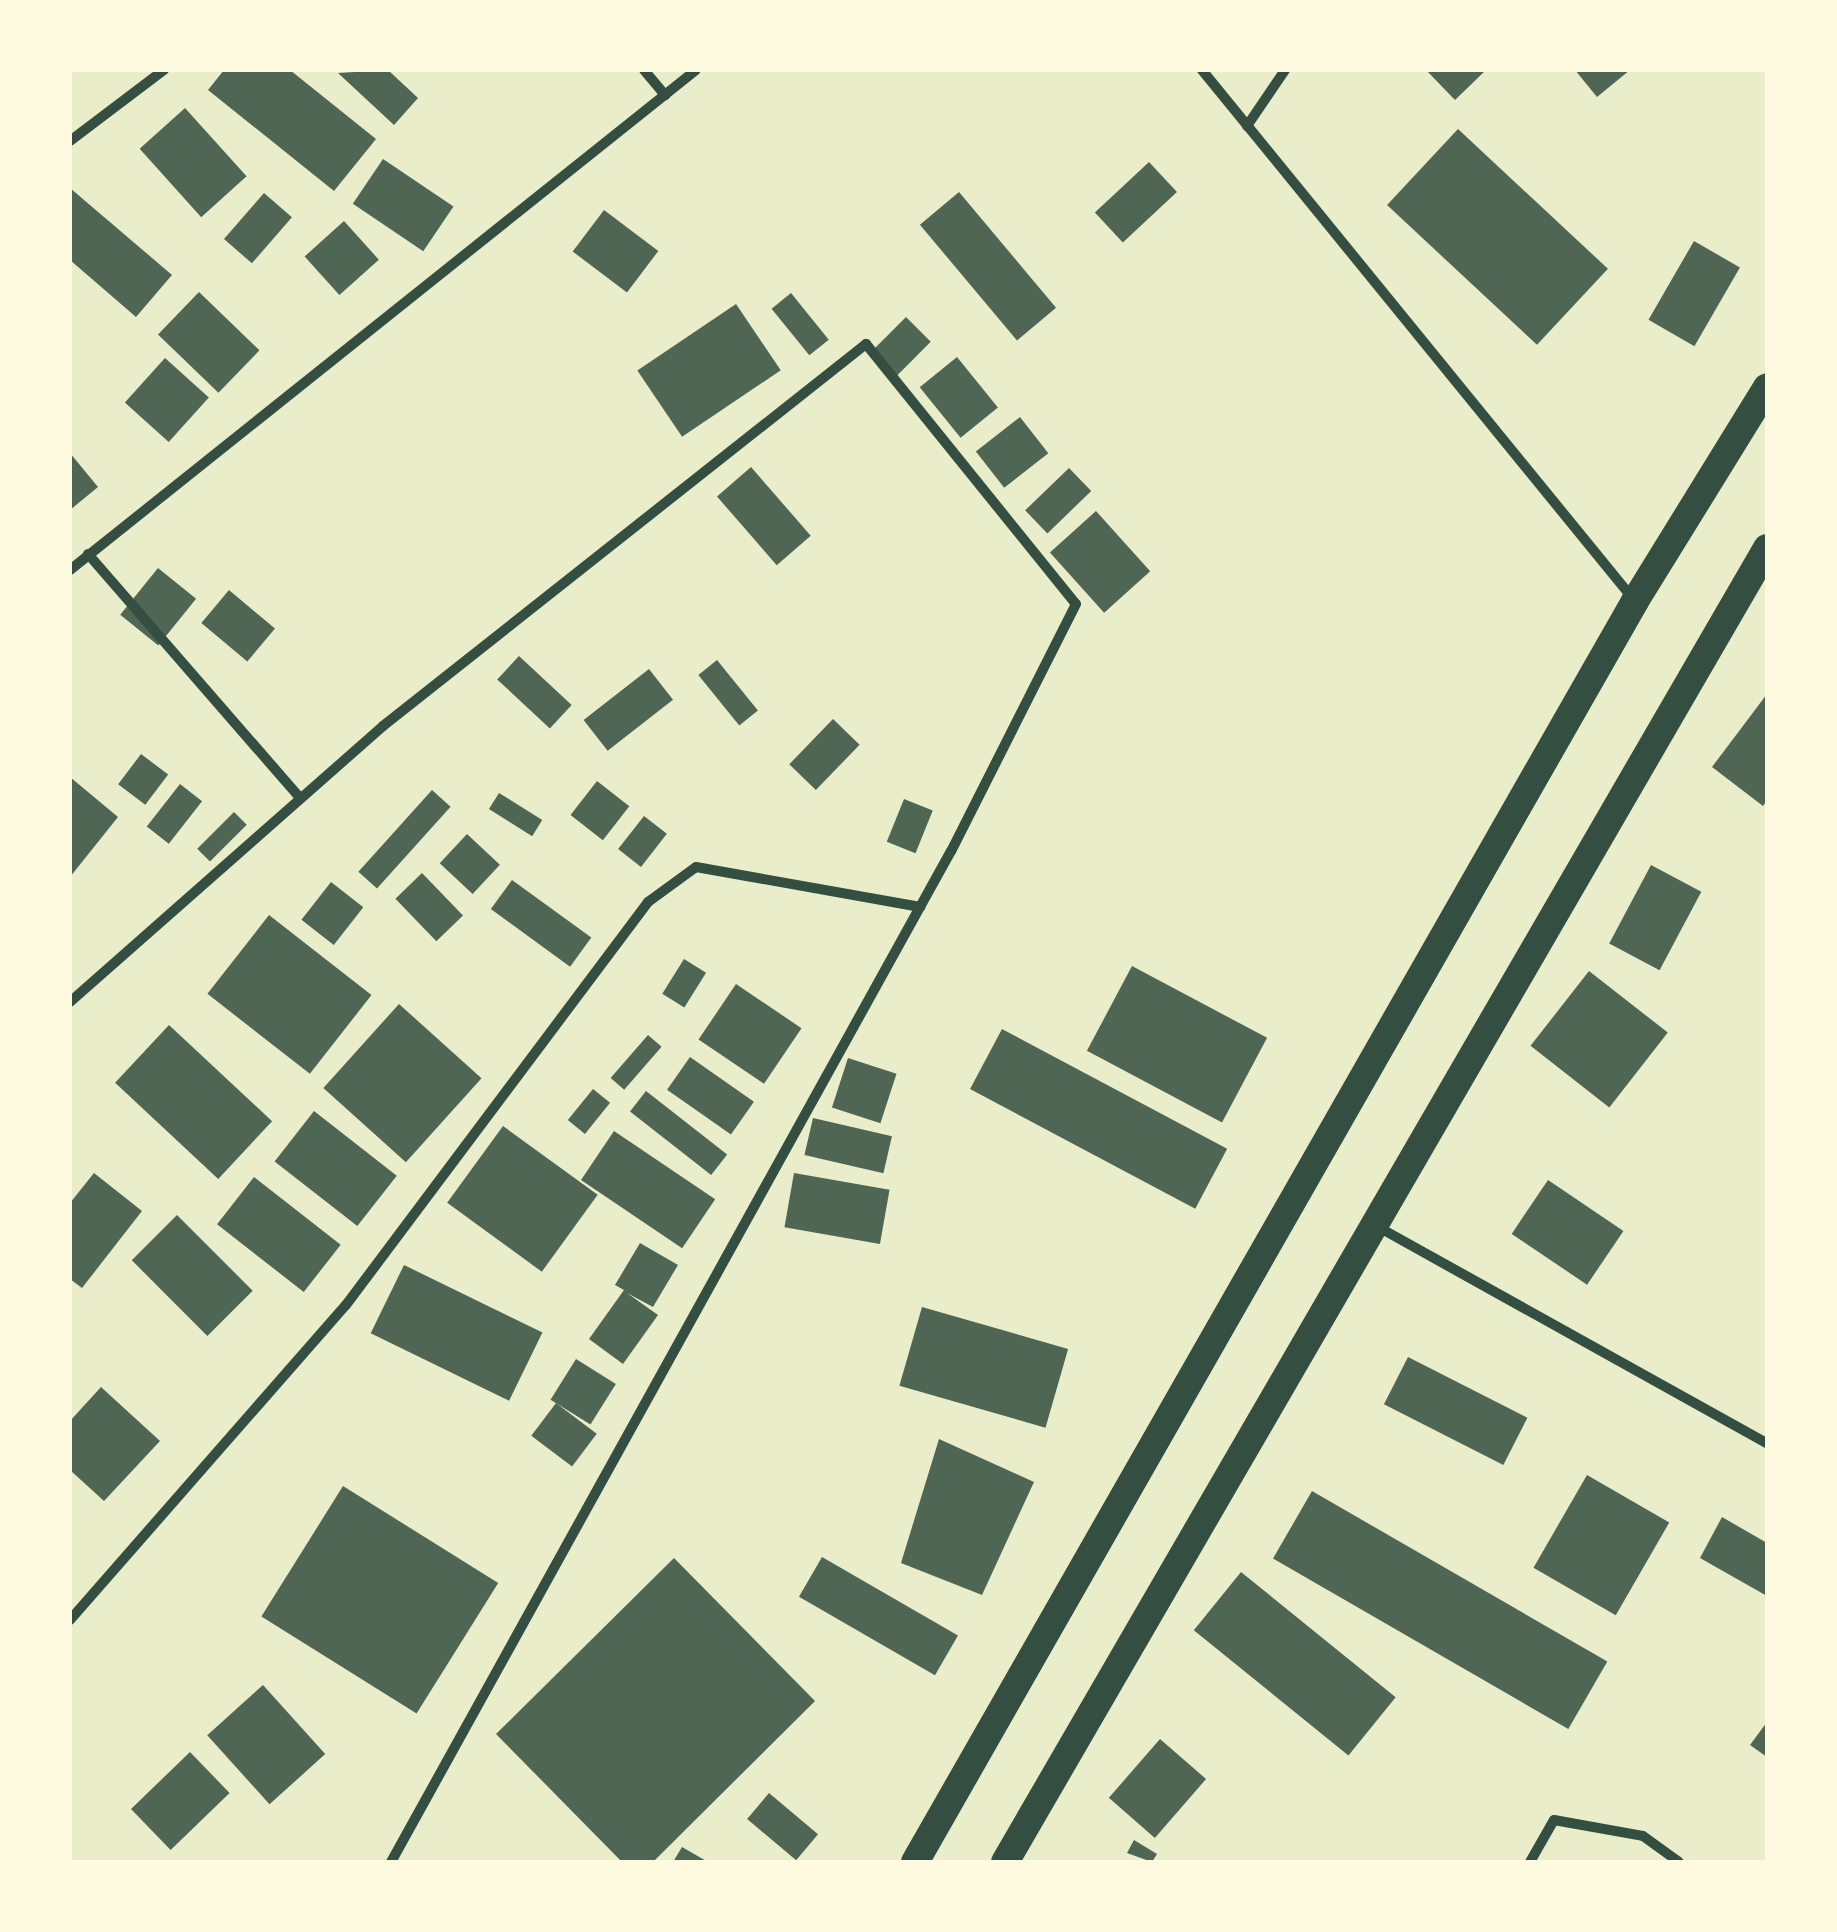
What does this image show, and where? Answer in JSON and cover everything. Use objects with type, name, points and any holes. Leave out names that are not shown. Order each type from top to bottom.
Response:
[{"type":"highway","points":[[915,1862],[1635,601],[1767,387]]},
{"type":"highway","points":[[1005,1862],[1380,1228],[1767,548]]},
{"type":"street","points":[[70,141],[164,70]]},
{"type":"street","points":[[644,70],[665,95]]},
{"type":"street","points":[[70,570],[696,70]]},
{"type":"street","points":[[1202,70],[1635,601]]},
{"type":"street","points":[[1247,126],[1285,70]]},
{"type":"street","points":[[70,1002],[300,798],[866,344],[1076,604],[920,907],[391,1862]]},
{"type":"street","points":[[88,554],[300,798]]},
{"type":"street","points":[[70,1620],[204,1478],[346,1306],[648,902],[696,868],[920,907]]},
{"type":"street","points":[[1380,1228],[1767,1442]]},
{"type":"street","points":[[1530,1862],[1554,1820],[1643,1836],[1679,1862]]},
{"type":"building","points":[[224,70],[290,70],[376,139],[334,191],[208,90]]},
{"type":"building","points":[[388,70],[418,98],[394,125],[338,73]]},
{"type":"building","points":[[1426,70],[1486,70],[1455,100]]},
{"type":"building","points":[[1575,70],[1630,70],[1597,97]]},
{"type":"building","points":[[185,108],[247,176],[201,217],[140,149]]},
{"type":"building","points":[[1458,129],[1608,269],[1537,345],[1387,205]]},
{"type":"building","points":[[383,159],[453,207],[423,251],[353,204]]},
{"type":"building","points":[[1149,162],[1177,192],[1123,242],[1095,212]]},
{"type":"building","points":[[70,188],[172,275],[136,317],[70,260]]},
{"type":"building","points":[[959,192],[1056,308],[1017,340],[920,225]]},
{"type":"building","points":[[264,193],[292,217],[252,263],[224,239]]},
{"type":"building","points":[[604,210],[658,251],[627,292],[573,252]]},
{"type":"building","points":[[344,221],[379,260],[339,295],[305,256]]},
{"type":"building","points":[[1694,241],[1740,268],[1694,346],[1648,320]]},
{"type":"building","points":[[199,292],[259,350],[218,393],[158,334]]},
{"type":"building","points":[[791,293],[829,340],[809,355],[772,309]]},
{"type":"building","points":[[736,304],[781,370],[682,437],[637,371]]},
{"type":"building","points":[[906,317],[931,342],[896,376],[871,352]]},
{"type":"building","points":[[957,357],[998,408],[961,438],[920,387]]},
{"type":"building","points":[[165,358],[209,397],[169,442],[125,403]]},
{"type":"building","points":[[1020,417],[1048,453],[1004,488],[976,451]]},
{"type":"building","points":[[70,453],[98,487],[70,510]]},
{"type":"building","points":[[751,467],[811,536],[777,565],[717,497]]},
{"type":"building","points":[[1069,468],[1091,491],[1047,533],[1025,510]]},
{"type":"building","points":[[1096,511],[1150,571],[1104,613],[1050,552]]},
{"type":"building","points":[[158,568],[196,599],[158,645],[120,615]]},
{"type":"building","points":[[229,590],[275,629],[247,662],[201,623]]},
{"type":"building","points":[[519,656],[572,705],[550,729],[497,679]]},
{"type":"building","points":[[717,660],[758,711],[739,726],[698,675]]},
{"type":"building","points":[[649,669],[673,700],[608,751],[584,720]]},
{"type":"building","points":[[1767,694],[1767,800],[1763,806],[1712,767]]},
{"type":"building","points":[[833,719],[860,745],[816,790],[789,764]]},
{"type":"building","points":[[141,754],[168,774],[145,805],[118,784]]},
{"type":"building","points":[[70,777],[118,817],[70,877]]},
{"type":"building","points":[[597,781],[629,806],[603,840],[571,815]]},
{"type":"building","points":[[180,784],[202,801],[169,844],[147,827]]},
{"type":"building","points":[[432,790],[451,807],[377,888],[358,872]]},
{"type":"building","points":[[499,793],[542,820],[532,836],[489,809]]},
{"type":"building","points":[[904,799],[933,811],[916,853],[887,842]]},
{"type":"building","points":[[234,812],[247,825],[210,861],[197,849]]},
{"type":"building","points":[[644,816],[667,834],[641,867],[618,849]]},
{"type":"building","points":[[467,834],[500,865],[473,894],[440,863]]},
{"type":"building","points":[[1651,865],[1701,892],[1660,970],[1609,944]]},
{"type":"building","points":[[422,873],[463,915],[436,941],[395,899]]},
{"type":"building","points":[[512,880],[591,938],[570,967],[491,909]]},
{"type":"building","points":[[331,882],[363,907],[334,945],[301,920]]},
{"type":"building","points":[[269,915],[371,995],[310,1074],[207,994]]},
{"type":"building","points":[[684,959],[706,973],[684,1008],[662,994]]},
{"type":"building","points":[[1132,966],[1267,1038],[1222,1123],[1087,1051]]},
{"type":"building","points":[[1589,971],[1668,1033],[1609,1107],[1531,1046]]},
{"type":"building","points":[[736,984],[801,1028],[764,1084],[699,1040]]},
{"type":"building","points":[[399,1004],[481,1078],[406,1162],[323,1088]]},
{"type":"building","points":[[169,1025],[272,1121],[218,1179],[115,1083]]},
{"type":"building","points":[[1002,1029],[1227,1149],[1195,1209],[970,1089]]},
{"type":"building","points":[[648,1035],[662,1047],[624,1090],[611,1078]]},
{"type":"building","points":[[690,1057],[754,1102],[731,1135],[667,1090]]},
{"type":"building","points":[[848,1058],[897,1074],[880,1123],[832,1107]]},
{"type":"building","points":[[593,1089],[610,1103],[585,1134],[568,1120]]},
{"type":"building","points":[[646,1091],[727,1154],[711,1175],[630,1111]]},
{"type":"building","points":[[314,1111],[397,1176],[357,1226],[275,1161]]},
{"type":"building","points":[[813,1118],[892,1136],[883,1173],[804,1155]]},
{"type":"building","points":[[503,1126],[598,1195],[542,1272],[447,1203]]},
{"type":"building","points":[[614,1131],[715,1199],[682,1248],[581,1180]]},
{"type":"building","points":[[94,1173],[142,1211],[82,1288],[70,1279],[70,1203]]},
{"type":"building","points":[[794,1173],[890,1190],[880,1244],[784,1227]]},
{"type":"building","points":[[254,1177],[341,1245],[304,1292],[217,1224]]},
{"type":"building","points":[[1548,1180],[1623,1231],[1587,1285],[1512,1234]]},
{"type":"building","points":[[177,1215],[253,1291],[207,1336],[132,1260]]},
{"type":"building","points":[[640,1243],[678,1265],[653,1307],[627,1293],[658,1315],[623,1364],[589,1339],[624,1290],[615,1285]]},
{"type":"building","points":[[404,1265],[542,1333],[509,1401],[371,1333]]},
{"type":"building","points":[[922,1307],[1068,1349],[1046,1428],[899,1386]]},
{"type":"building","points":[[1408,1357],[1527,1418],[1503,1465],[1384,1404]]},
{"type":"building","points":[[576,1359],[616,1384],[590,1425],[551,1400]]},
{"type":"building","points":[[101,1387],[160,1441],[104,1501],[70,1470],[70,1421]]},
{"type":"building","points":[[556,1403],[597,1434],[572,1466],[531,1436]]},
{"type":"building","points":[[939,1439],[1034,1482],[982,1595],[901,1563]]},
{"type":"building","points":[[1587,1475],[1669,1522],[1616,1615],[1534,1568]]},
{"type":"building","points":[[343,1486],[498,1583],[417,1714],[261,1617]]},
{"type":"building","points":[[1312,1491],[1607,1662],[1568,1729],[1273,1559]]},
{"type":"building","points":[[1722,1517],[1767,1543],[1767,1596],[1700,1558]]},
{"type":"building","points":[[822,1557],[958,1636],[935,1675],[799,1597]]},
{"type":"building","points":[[674,1558],[815,1701],[653,1862],[622,1862],[496,1734]]},
{"type":"building","points":[[1241,1572],[1396,1697],[1348,1756],[1194,1630]]},
{"type":"building","points":[[263,1685],[325,1754],[269,1804],[207,1735]]},
{"type":"building","points":[[1767,1722],[1767,1757],[1750,1745]]},
{"type":"building","points":[[1160,1739],[1206,1779],[1155,1838],[1109,1798]]},
{"type":"building","points":[[190,1752],[230,1793],[171,1850],[131,1809]]},
{"type":"building","points":[[769,1793],[818,1834],[796,1860],[747,1819]]},
{"type":"building","points":[[1134,1840],[1157,1854],[1152,1862],[1127,1853]]},
{"type":"building","points":[[682,1847],[708,1862],[673,1862]]}]
